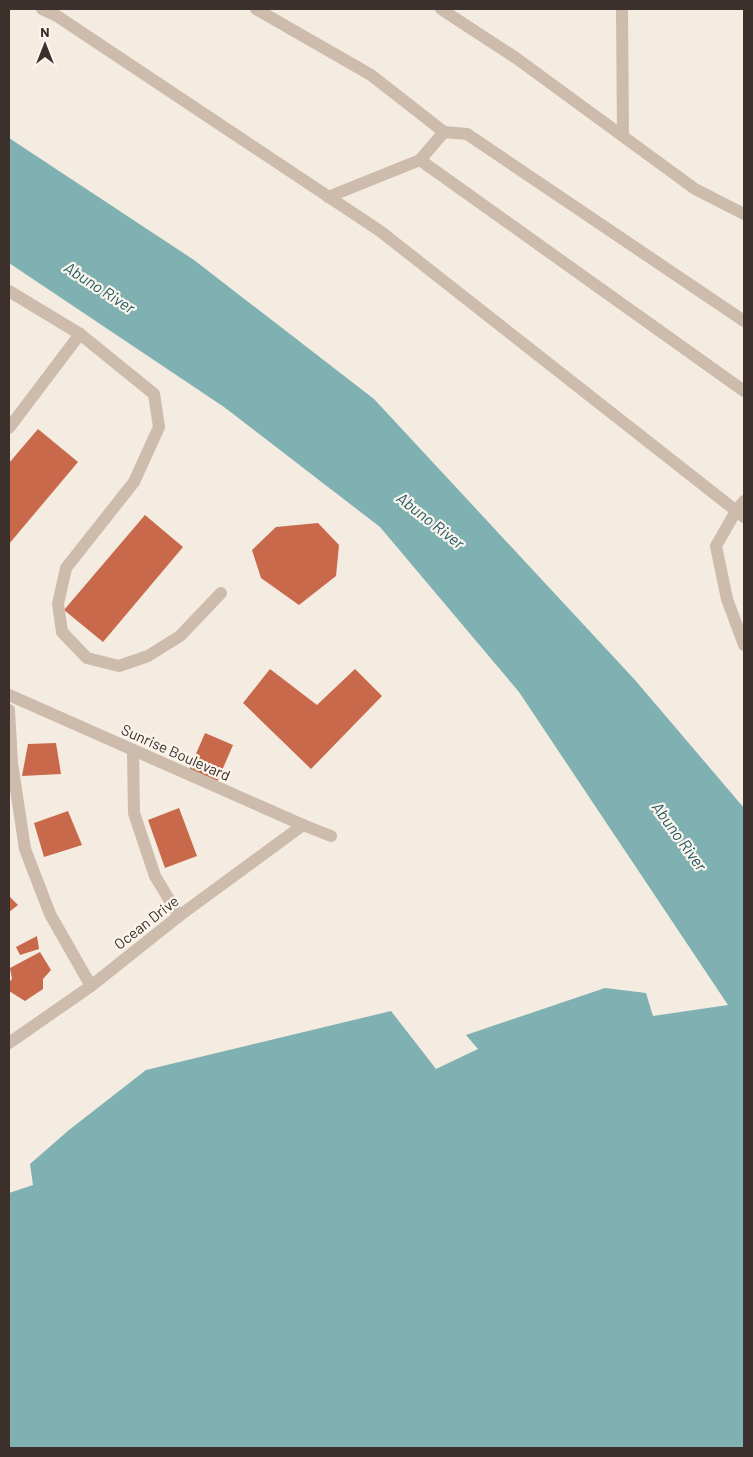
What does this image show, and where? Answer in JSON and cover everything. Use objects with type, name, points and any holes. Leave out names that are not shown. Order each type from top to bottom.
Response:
[{"type":"street","points":[[42,9],[57,16],[380,231],[742,510],[716,546],[727,599],[744,645]]},
{"type":"street","points":[[256,9],[371,75],[444,132],[467,134],[744,322]]},
{"type":"street","points":[[441,9],[516,58],[695,189],[744,214]]},
{"type":"street","points":[[622,9],[624,136]]},
{"type":"street","points":[[328,197],[420,160],[444,132]]},
{"type":"street","points":[[420,160],[744,391]]},
{"type":"street","points":[[9,291],[80,334],[154,394],[160,427],[134,482],[66,568],[58,604],[62,632],[87,658],[119,666],[148,656],[180,636],[221,593]]},
{"type":"street","points":[[9,428],[80,334]]},
{"type":"street","name":"Sunrise Boulevard","points":[[9,695],[331,836]]},
{"type":"street","points":[[9,710],[10,762],[25,850],[50,914],[91,986]]},
{"type":"street","points":[[134,751],[134,812],[155,876],[179,916]]},
{"type":"street","name":"Ocean Drive","points":[[9,1043],[91,986],[179,916],[303,825]]},
{"type":"water","name":"Abuno River","points":[[9,138],[194,260],[374,399],[635,680],[744,808],[744,1448],[9,1448],[9,1193],[33,1185],[30,1164],[69,1130],[146,1070],[391,1011],[436,1069],[478,1049],[466,1035],[605,988],[646,993],[653,1016],[728,1005],[519,692],[380,527],[224,407],[9,263]]},
{"type":"building","points":[[38,429],[78,462],[9,544],[9,463]]},
{"type":"building","points":[[145,515],[183,547],[103,642],[64,610]]},
{"type":"building","points":[[318,523],[339,545],[336,576],[299,605],[261,578],[252,550],[276,527]]},
{"type":"building","points":[[270,669],[317,705],[355,669],[382,696],[311,769],[243,703]]},
{"type":"building","points":[[205,733],[233,745],[217,782],[189,770]]},
{"type":"building","points":[[56,743],[61,774],[22,776],[28,744]]},
{"type":"building","points":[[179,808],[197,856],[165,868],[148,820]]},
{"type":"building","points":[[68,811],[82,845],[44,857],[34,823]]},
{"type":"building","points":[[9,896],[18,905],[9,912]]},
{"type":"building","points":[[37,936],[39,949],[20,955],[16,947]]},
{"type":"building","points":[[40,952],[51,970],[43,979],[43,989],[25,1001],[9,991],[9,982],[12,979],[10,968]]}]
